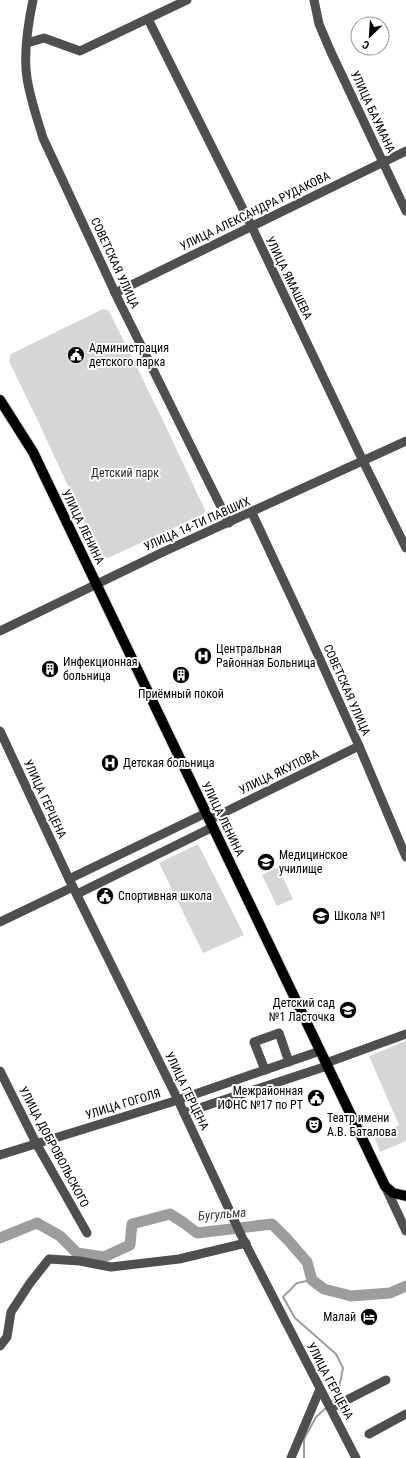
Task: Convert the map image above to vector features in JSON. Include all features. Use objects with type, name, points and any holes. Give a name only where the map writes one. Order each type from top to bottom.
[{"type":"main road","name":"УЛИЦА ЛЕНИНА","points":[[0,400],[33,452],[385,1186]]},
{"type":"main road","points":[[385,1186],[393,1193],[406,1196]]},
{"type":"street","name":"СОВЕТСКАЯ УЛИЦА","points":[[33,0],[27,43],[27,76],[34,111],[43,138],[115,293],[230,523]]},
{"type":"street","points":[[27,43],[44,38],[80,51],[187,0]]},
{"type":"street","name":"УЛИЦА БАУМАНА","points":[[314,0],[319,24],[330,50],[406,211]]},
{"type":"street","name":"УЛИЦА ЯМАШЕВА","points":[[148,19],[252,225],[363,461],[406,548]]},
{"type":"street","name":"УЛИЦА АЛЕКСАНДРА РУДАКОВА","points":[[115,293],[406,151]]},
{"type":"street","name":"УЛИЦА 14-ТИ ПАВШИХ","points":[[0,631],[163,552],[230,523],[406,442]]},
{"type":"street","name":"СОВЕТСКАЯ УЛИЦА","points":[[252,513],[360,746],[406,857]]},
{"type":"street","name":"УЛИЦА ГЕРЦЕНА","points":[[0,732],[73,887],[178,1100],[243,1239],[356,1458]]},
{"type":"street","name":"УЛИЦА ЯКУПОВА","points":[[210,820],[360,746]]},
{"type":"street","points":[[73,887],[210,820]]},
{"type":"street","points":[[0,922],[210,820]]},
{"type":"street","points":[[265,1070],[254,1042],[279,1033],[289,1062]]},
{"type":"street","points":[[184,1113],[326,1065],[406,1034]]},
{"type":"street","name":"УЛИЦА ГОГОЛЯ","points":[[0,1155],[178,1100],[320,1051]]},
{"type":"street","name":"УЛИЦА ДОБРОВОЛЬСКОГО","points":[[0,1071],[36,1143],[87,1233]]},
{"type":"street","name":"УЛИЦА ЛЕНИНА","points":[[385,1186],[406,1231]]},
{"type":"street","points":[[0,1346],[7,1338],[12,1312],[30,1283],[49,1260],[80,1261],[111,1267],[179,1259],[243,1239]]},
{"type":"street","points":[[331,1408],[386,1380]]},
{"type":"street","points":[[291,1458],[320,1390]]},
{"type":"street","points":[[369,1434],[406,1414]]},
{"type":"green space","name":"Детский парк","points":[[103,309],[109,311],[205,510],[204,514],[104,559],[101,557],[9,361],[11,354]]},
{"type":"green space","points":[[198,844],[244,935],[203,953],[159,863]]},
{"type":"green space","points":[[278,867],[293,899],[277,906],[262,875]]},
{"type":"green space","points":[[406,1041],[406,1141],[380,1152],[374,1136],[399,1125],[369,1056]]},
{"type":"waterway","name":"Бугульма","points":[[0,1238],[37,1223],[60,1236],[77,1253],[104,1257],[130,1245],[132,1224],[170,1214],[197,1233],[272,1224],[307,1262],[312,1280],[324,1289],[351,1296],[390,1293],[406,1286]]},
{"type":"waterway","points":[[312,1280],[297,1283],[283,1297],[295,1318],[336,1354],[343,1368],[339,1388],[332,1403]]},
{"type":"waterway","points":[[304,1458],[304,1439],[316,1417],[327,1407]]},
{"type":"place","name":"Администрация детского парка","points":[[76,355]]},
{"type":"place","name":"Центральная Районная Больница","points":[[203,656]]},
{"type":"place","name":"Инфекционная больница","points":[[50,669]]},
{"type":"place","name":"Приёмный покой","points":[[181,675]]},
{"type":"place","name":"Детская больница","points":[[110,763]]},
{"type":"place","name":"Медицинское училище","points":[[266,862]]},
{"type":"place","name":"Спортивная школа","points":[[105,896]]},
{"type":"place","name":"Школа №1","points":[[321,916]]},
{"type":"place","name":"Детский сад №1 Ласточка","points":[[348,1010]]},
{"type":"place","name":"Межрайонная ИФНС №17 по РТ","points":[[316,1098]]},
{"type":"place","name":"Театр имени А.В. Баталова","points":[[314,1125]]},
{"type":"place","name":"Малай","points":[[369,1317]]}]
